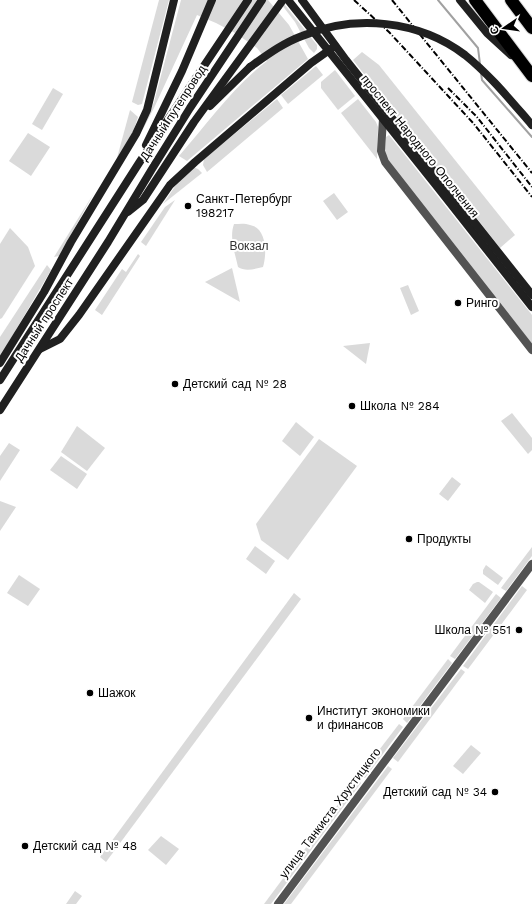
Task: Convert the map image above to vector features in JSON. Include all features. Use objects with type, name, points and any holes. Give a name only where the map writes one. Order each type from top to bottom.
[{"type":"highway","points":[[475,0],[528,71]]},
{"type":"highway","points":[[511,0],[532,28]]},
{"type":"main road","points":[[0,363],[44,292],[78,229],[136,134],[147,110],[174,0]]},
{"type":"main road","points":[[139,163],[187,60],[212,0]]},
{"type":"main road","name":"Дачный путепровод","points":[[96,231],[139,163],[248,0]]},
{"type":"main road","name":"Дачный путепровод","points":[[108,242],[190,108],[262,0]]},
{"type":"main road","points":[[123,217],[143,200],[194,122],[283,0]]},
{"type":"main road","name":"проспект Народного Ополчения","points":[[288,0],[332,48],[532,295]]},
{"type":"main road","name":"проспект Народного Ополчения","points":[[302,0],[332,48],[383,119],[532,307]]},
{"type":"main road","points":[[460,0],[487,33],[528,71]]},
{"type":"main road","points":[[194,122],[250,67],[285,44],[302,35],[322,29],[364,22],[391,24],[416,30],[428,34],[452,46],[464,54],[484,72],[532,125]]},
{"type":"main road","points":[[39,349],[60,339],[79,315],[170,185],[311,63],[332,48]]},
{"type":"main road","name":"Дачный проспект","points":[[0,380],[96,231]]},
{"type":"main road","name":"Дачный проспект","points":[[0,410],[108,242]]},
{"type":"street","points":[[383,119],[381,151],[385,162],[532,350]]},
{"type":"street","name":"улица Танкиста Хрустицкого","points":[[278,904],[532,564]]},
{"type":"green space","points":[[159,0],[169,0],[142,104],[138,105],[132,102]]},
{"type":"green space","points":[[181,0],[268,0],[289,25],[308,59],[187,161],[179,156],[231,94],[254,71],[267,61],[257,48],[235,33],[197,15],[142,131],[154,102]]},
{"type":"green space","points":[[278,0],[281,0],[317,45],[317,49],[314,53],[309,48],[295,22]]},
{"type":"green space","points":[[362,52],[379,65],[515,235],[500,248],[353,60]]},
{"type":"green space","points":[[316,66],[323,75],[288,104],[281,95]]},
{"type":"green space","points":[[335,70],[355,96],[338,110],[321,88],[321,82]]},
{"type":"green space","points":[[53,88],[63,94],[42,130],[32,124]]},
{"type":"green space","points":[[277,99],[283,108],[207,172],[203,165],[204,159]]},
{"type":"green space","points":[[358,99],[376,122],[378,127],[377,159],[341,113]]},
{"type":"green space","points":[[130,110],[138,117],[133,132],[117,158]]},
{"type":"green space","points":[[28,133],[50,147],[31,176],[9,161]]},
{"type":"green space","points":[[389,135],[532,315],[532,344],[387,161],[385,149],[386,137]]},
{"type":"green space","points":[[193,167],[202,173],[163,204],[178,182]]},
{"type":"green space","points":[[94,193],[59,256],[54,257]]},
{"type":"green space","points":[[334,193],[348,212],[337,220],[323,201]]},
{"type":"green space","points":[[175,200],[146,246],[141,242],[165,207]]},
{"type":"green space","name":"Вокзал","points":[[234,224],[248,224],[256,227],[260,231],[263,236],[265,249],[263,267],[247,270],[238,267],[232,240]]},
{"type":"green space","points":[[10,228],[28,247],[35,266],[0,319],[0,244]]},
{"type":"green space","points":[[138,254],[140,256],[102,315],[95,310],[122,269],[126,272]]},
{"type":"green space","points":[[47,265],[51,270],[0,357],[0,337]]},
{"type":"green space","points":[[232,268],[240,302],[205,282]]},
{"type":"green space","points":[[408,285],[419,311],[411,315],[400,288]]},
{"type":"green space","points":[[370,343],[366,364],[343,346]]},
{"type":"green space","points":[[512,413],[532,438],[532,450],[528,454],[501,421]]},
{"type":"green space","points":[[296,422],[314,437],[300,456],[282,441]]},
{"type":"green space","points":[[77,426],[105,448],[87,471],[61,452]]},
{"type":"green space","points":[[319,439],[357,466],[288,560],[261,540],[256,524]]},
{"type":"green space","points":[[9,443],[20,450],[0,481],[0,456]]},
{"type":"green space","points":[[61,456],[87,474],[77,489],[50,470]]},
{"type":"green space","points":[[452,477],[461,484],[448,501],[439,494]]},
{"type":"green space","points":[[0,501],[16,507],[0,531]]},
{"type":"green space","points":[[255,546],[275,561],[266,574],[246,559]]},
{"type":"green space","points":[[532,547],[532,556],[506,591],[501,588]]},
{"type":"green space","points":[[486,565],[503,578],[498,585],[483,574],[483,570]]},
{"type":"green space","points":[[19,575],[40,589],[28,606],[7,593]]},
{"type":"green space","points":[[477,582],[493,592],[485,603],[469,590],[473,584]]},
{"type":"green space","points":[[522,586],[527,590],[468,669],[463,666]]},
{"type":"green space","points":[[294,593],[301,599],[106,862],[100,857]]},
{"type":"green space","points":[[496,594],[501,598],[455,659],[450,656]]},
{"type":"green space","points":[[448,659],[452,663],[407,723],[403,719]]},
{"type":"green space","points":[[461,669],[465,672],[398,762],[393,758]]},
{"type":"green space","points":[[399,724],[403,727],[365,778],[360,775]]},
{"type":"green space","points":[[471,745],[481,753],[463,774],[453,766]]},
{"type":"green space","points":[[388,766],[392,769],[291,904],[284,904]]},
{"type":"green space","points":[[357,779],[361,783],[271,904],[264,904]]},
{"type":"green space","points":[[161,836],[179,849],[166,865],[148,850]]},
{"type":"green space","points":[[75,891],[82,896],[76,904],[66,904]]},
{"type":"waterway","points":[[438,0],[478,48],[480,64]]},
{"type":"waterway","points":[[481,73],[482,80],[532,137]]},
{"type":"railway","points":[[354,0],[389,32],[474,124],[532,197]]},
{"type":"railway","points":[[392,0],[532,173]]},
{"type":"railway","points":[[448,88],[477,117],[532,187]]},
{"type":"place","name":"Санкт-Петербург 198217","points":[[188,206]]},
{"type":"place","name":"Ринго","points":[[458,303]]},
{"type":"place","name":"Детский сад № 28","points":[[175,384]]},
{"type":"place","name":"Школа № 284","points":[[352,406]]},
{"type":"place","name":"Продукты","points":[[409,539]]},
{"type":"place","name":"Школа № 551","points":[[519,630]]},
{"type":"place","name":"Шажок","points":[[90,693]]},
{"type":"place","name":"Институт экономики и финансов","points":[[309,718]]},
{"type":"place","name":"Детский сад № 34","points":[[495,792]]},
{"type":"place","name":"Детский сад № 48","points":[[25,846]]}]
